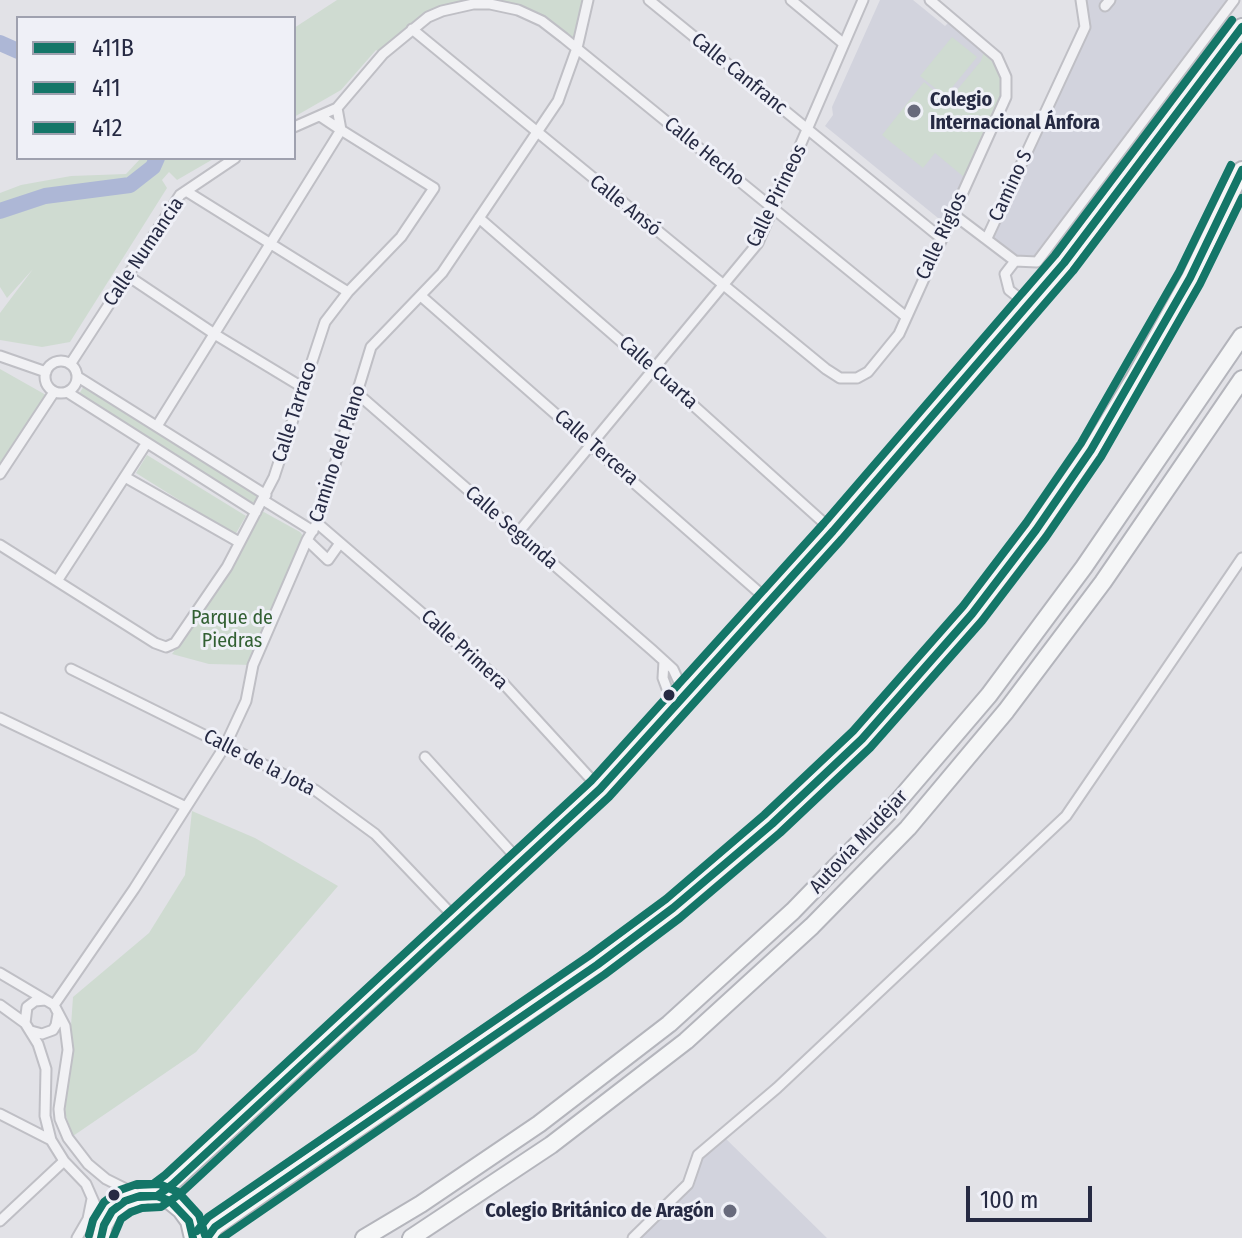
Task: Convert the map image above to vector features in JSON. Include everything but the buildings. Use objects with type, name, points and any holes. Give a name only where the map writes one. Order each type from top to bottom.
[{"type":"highway","points":[[148,1196],[458,921],[600,789],[833,531],[1064,263],[1242,27]]},
{"type":"highway","points":[[207,1238],[215,1227],[597,965],[673,908],[772,824],[862,739],[972,614],[1036,530],[1091,450],[1190,278],[1242,170]]},
{"type":"highway","name":"Autovía Mudéjar","points":[[364,1238],[421,1204],[549,1117],[669,1024],[793,911],[889,812],[989,695],[1084,567],[1242,336]]},
{"type":"highway","name":"Autovía Mudéjar","points":[[411,1238],[551,1145],[686,1041],[812,926],[908,828],[1024,688],[1103,582],[1242,379]]},
{"type":"highway","points":[[104,1225],[125,1201],[148,1196],[170,1201],[181,1210],[189,1221],[193,1238]]},
{"type":"street","name":"Camino del Plano","points":[[52,1006],[134,889],[225,746],[246,701],[253,665],[315,527],[359,395],[371,347],[442,273],[558,101],[577,48],[588,0]]},
{"type":"street","name":"Calle Canfranc","points":[[649,0],[941,238]]},
{"type":"street","points":[[791,0],[844,44]]},
{"type":"street","name":"Calle Pirineos","points":[[517,534],[758,243],[863,0]]},
{"type":"street","name":"Calle Riglos","points":[[840,378],[857,378],[868,372],[894,341],[1006,97],[1002,66],[991,51],[930,0]]},
{"type":"street","name":"Camino S","points":[[987,238],[1085,27],[1081,0]]},
{"type":"street","points":[[953,214],[1015,261],[1037,262],[1234,0]]},
{"type":"street","points":[[296,126],[337,108],[383,54],[428,17],[461,5],[490,4],[518,10],[535,17],[577,48]]},
{"type":"street","name":"Calle Ansó","points":[[412,29],[536,134],[840,378]]},
{"type":"street","name":"Calle Hecho","points":[[577,48],[905,316]]},
{"type":"street","points":[[157,426],[273,244],[341,130],[337,108]]},
{"type":"street","points":[[320,116],[341,130]]},
{"type":"street","name":"Calle Tarraco","points":[[57,581],[155,643],[171,646],[227,567],[274,477],[325,322],[348,292],[401,237],[434,188],[341,130]]},
{"type":"street","name":"Calle Numancia","points":[[71,363],[180,195],[232,160]]},
{"type":"street","points":[[186,191],[348,292]]},
{"type":"street","name":"Calle Cuarta","points":[[479,218],[833,531]]},
{"type":"street","points":[[1015,261],[1005,274],[1009,290],[1028,305]]},
{"type":"street","points":[[128,276],[216,335],[302,387]]},
{"type":"street","name":"Calle Tercera","points":[[421,296],[770,602]]},
{"type":"street","points":[[0,356],[46,372]]},
{"type":"street","points":[[56,361],[71,363],[78,377],[75,387],[67,392],[54,392],[47,385],[46,372],[56,361]]},
{"type":"street","name":"Calle Primera","points":[[78,377],[340,543],[503,683],[600,789]]},
{"type":"street","points":[[0,474],[54,392]]},
{"type":"street","points":[[67,392],[256,512]]},
{"type":"street","name":"Calle Segunda","points":[[359,395],[673,669],[678,680],[692,688]]},
{"type":"street","points":[[0,545],[57,581],[146,444]]},
{"type":"street","points":[[125,477],[239,542]]},
{"type":"street","points":[[307,540],[328,560],[340,543]]},
{"type":"street","points":[[633,1238],[688,1184],[698,1155],[777,1088],[1066,816],[1242,558]]},
{"type":"street","points":[[664,661],[663,678],[677,705]]},
{"type":"street","name":"Calle de la Jota","points":[[71,669],[315,790],[363,825],[458,921]]},
{"type":"street","points":[[0,718],[184,806]]},
{"type":"street","points":[[425,757],[521,863]]},
{"type":"street","points":[[0,973],[52,1006],[68,1038],[59,1109],[63,1129],[88,1164],[106,1179],[148,1196]]},
{"type":"street","points":[[52,1006],[35,1001],[27,1007],[28,1026],[46,1069],[45,1116],[51,1140],[64,1161],[86,1184],[104,1225],[77,1238]]},
{"type":"street","points":[[0,1005],[42,1034],[48,1033],[56,1025],[52,1006]]},
{"type":"street","points":[[0,1114],[51,1140]]},
{"type":"street","points":[[0,1221],[64,1161]]},
{"type":"street","points":[[77,1238],[88,1219],[92,1196]]},
{"type":"shaded area","name":"Colegio Internacional Ánfora","points":[[880,0],[913,0],[945,26],[948,23],[984,51],[999,71],[1001,102],[947,215],[942,218],[938,218],[825,126],[833,115],[832,107]]},
{"type":"shaded area","points":[[1081,0],[1239,0],[1039,265],[1027,265],[985,232],[1084,25]]},
{"type":"shaded area","name":"Colegio Británico de Aragón","points":[[722,1135],[827,1238],[633,1238],[688,1184],[698,1155]]},
{"type":"green space","points":[[337,0],[588,0],[577,48],[504,6],[442,11],[383,54],[376,50],[341,90],[296,116],[296,27]]},
{"type":"green space","points":[[952,37],[977,57],[945,96],[920,76]]},
{"type":"green space","points":[[984,51],[999,71],[1003,92],[964,177],[935,153],[923,168],[882,135],[924,82],[947,102],[981,61]]},
{"type":"green space","points":[[139,160],[212,160],[177,180],[169,172],[162,180],[167,188],[70,342],[42,347],[0,340],[0,313],[33,269],[7,298],[0,287],[0,193],[21,185],[71,176],[126,174]]},
{"type":"green space","points":[[0,369],[46,395],[0,464]]},
{"type":"green space","points":[[84,386],[256,492],[257,501],[248,504],[81,398],[79,394]]},
{"type":"green space","points":[[147,455],[246,516],[235,535],[136,473]]},
{"type":"green space","name":"Parque de Piedras","points":[[262,511],[300,532],[306,540],[253,665],[209,664],[172,654],[214,595]]},
{"type":"green space","points":[[192,811],[255,838],[338,886],[196,1052],[73,1136],[65,1113],[73,997],[149,933],[185,875]]},
{"type":"waterway","points":[[0,43],[16,50]]},
{"type":"waterway","points":[[0,211],[45,196],[130,185],[153,167],[156,160]]},
{"type":"transit line","name":"412","points":[[89,1235],[93,1220],[104,1202],[120,1190],[137,1184],[153,1184],[165,1175],[591,781],[824,523],[1055,255],[1232,20]]},
{"type":"transit line","name":"411B","points":[[101,1238],[112,1211],[125,1201],[140,1196],[157,1196],[173,1184],[600,789],[833,531],[1064,263],[1242,27]]},
{"type":"transit line","name":"411","points":[[113,1238],[121,1219],[131,1212],[161,1207],[181,1193],[609,797],[842,539],[1073,271],[1242,47]]},
{"type":"transit line","name":"412","points":[[197,1231],[208,1217],[590,955],[666,899],[764,815],[853,731],[963,606],[1081,443],[1179,272],[1231,165]]},
{"type":"transit line","name":"411B","points":[[207,1238],[215,1227],[597,965],[673,908],[772,824],[862,739],[972,614],[1036,530],[1091,450],[1190,278],[1242,170]]},
{"type":"transit line","name":"411","points":[[222,1238],[604,975],[680,918],[780,833],[870,748],[982,621],[1046,537],[1101,457],[1200,284],[1242,198]]},
{"type":"transit line","name":"412","points":[[136,1185],[159,1184],[178,1192],[199,1215],[205,1235]]},
{"type":"transit line","name":"411B","points":[[137,1197],[157,1196],[170,1201],[189,1221],[193,1238]]},
{"type":"place","name":"Colegio Internacional Ánfora","points":[[914,111]]},
{"type":"place","name":"Colegio Británico de Aragón","points":[[730,1211]]}]
